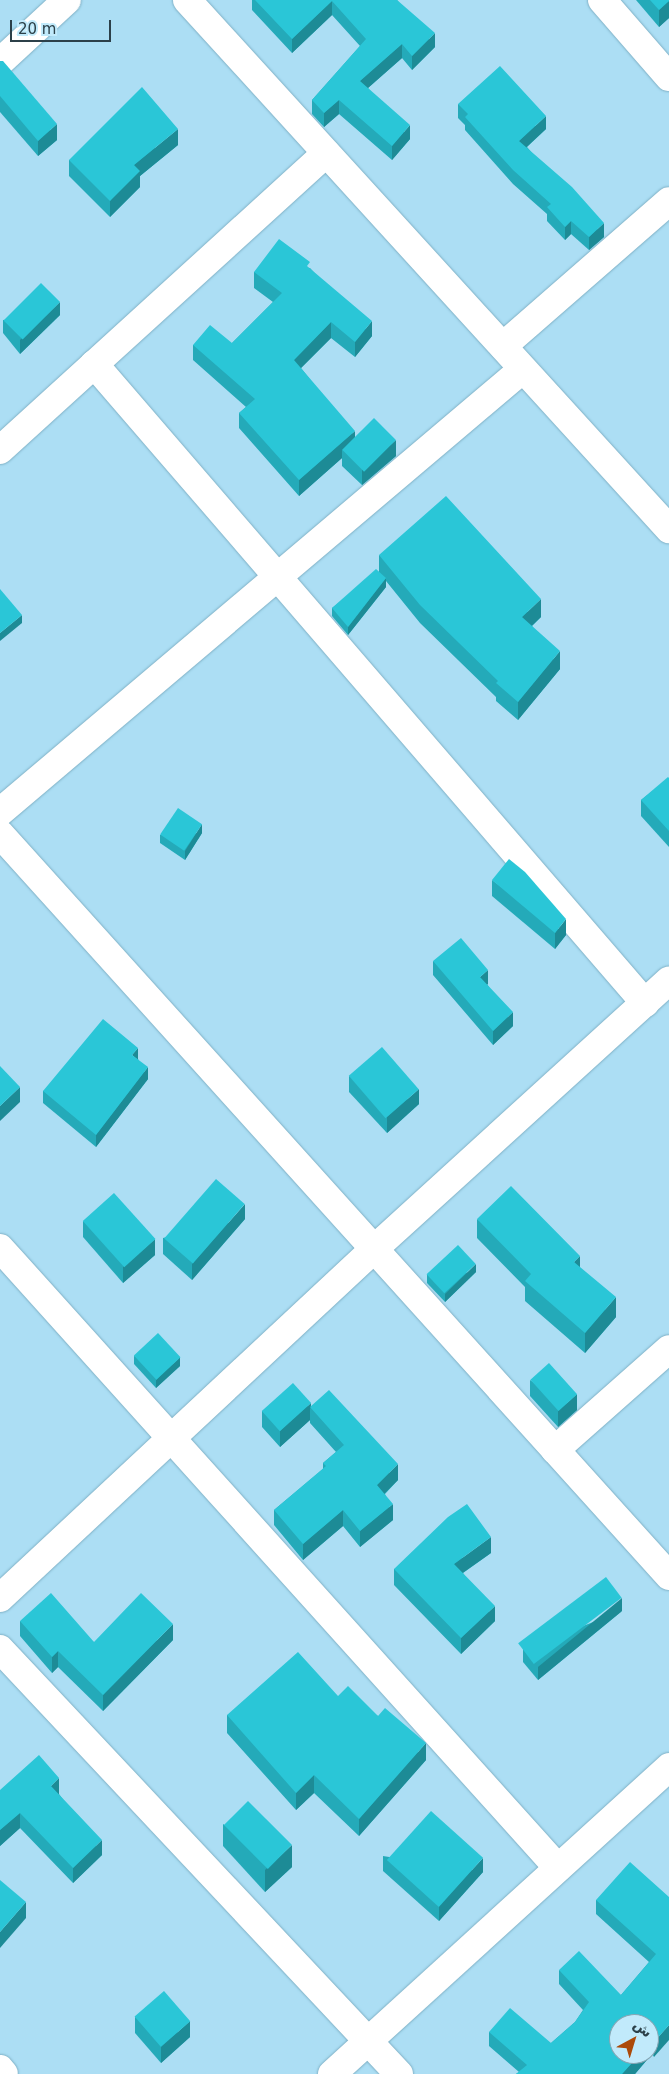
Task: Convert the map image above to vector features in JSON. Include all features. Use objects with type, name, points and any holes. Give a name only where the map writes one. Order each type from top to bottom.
[{"type":"street","points":[[0,62],[67,0]]},
{"type":"street","points":[[187,0],[669,529]]},
{"type":"street","points":[[602,0],[669,77]]},
{"type":"street","points":[[0,450],[326,152]]},
{"type":"street","points":[[503,346],[669,202]]},
{"type":"street","points":[[94,364],[645,1003]]},
{"type":"street","points":[[0,812],[523,369]]},
{"type":"street","points":[[0,834],[669,1576]]},
{"type":"street","points":[[0,1598],[374,1249],[669,981]]},
{"type":"street","points":[[0,1248],[558,1868]]},
{"type":"street","points":[[556,1450],[669,1349]]},
{"type":"street","points":[[0,1649],[399,2074]]},
{"type":"street","points":[[332,2074],[669,1767]]},
{"type":"street","points":[[0,2069],[4,2074]]},
{"type":"building","points":[[255,0],[397,0],[435,33],[412,56],[402,44],[360,81],[410,125],[392,146],[339,100],[324,113],[312,100],[366,39],[332,1],[292,39]]},
{"type":"building","points":[[650,0],[669,0],[669,1],[659,10]]},
{"type":"building","points":[[0,61],[3,61],[57,124],[38,141],[0,96]]},
{"type":"building","points":[[500,66],[546,116],[519,141],[572,187],[604,223],[589,237],[571,221],[565,227],[547,207],[551,204],[513,170],[465,117],[468,114],[458,104]]},
{"type":"building","points":[[142,87],[178,129],[134,165],[140,171],[110,201],[69,160]]},
{"type":"building","points":[[279,239],[310,262],[307,266],[372,321],[355,342],[331,322],[294,360],[355,431],[299,480],[239,413],[255,399],[193,345],[210,325],[232,343],[282,293],[254,272]]},
{"type":"building","points":[[41,283],[60,302],[23,340],[4,320]]},
{"type":"building","points":[[374,418],[396,440],[364,472],[342,450]]},
{"type":"building","points":[[446,496],[541,599],[522,617],[560,651],[518,702],[496,683],[498,681],[420,605],[379,555]]},
{"type":"building","points":[[376,569],[386,578],[348,627],[332,608]]},
{"type":"building","points":[[0,589],[22,615],[0,633]]},
{"type":"building","points":[[669,778],[669,831],[641,800]]},
{"type":"building","points":[[178,808],[202,824],[184,851],[160,835]]},
{"type":"building","points":[[509,859],[525,872],[566,919],[555,933],[492,880]]},
{"type":"building","points":[[461,938],[488,970],[480,977],[513,1012],[493,1031],[433,961]]},
{"type":"building","points":[[103,1019],[138,1048],[132,1055],[148,1067],[96,1135],[43,1091]]},
{"type":"building","points":[[382,1047],[419,1089],[386,1118],[349,1076]]},
{"type":"building","points":[[0,1066],[20,1087],[0,1106]]},
{"type":"building","points":[[216,1179],[245,1204],[193,1264],[164,1239]]},
{"type":"building","points":[[511,1186],[580,1256],[574,1262],[616,1297],[585,1333],[525,1281],[531,1274],[477,1219]]},
{"type":"building","points":[[114,1193],[155,1239],[124,1267],[83,1221]]},
{"type":"building","points":[[458,1245],[476,1264],[444,1293],[427,1274]]},
{"type":"building","points":[[158,1333],[181,1357],[156,1380],[134,1356]]},
{"type":"building","points":[[549,1363],[577,1394],[559,1411],[530,1380]]},
{"type":"building","points":[[293,1383],[311,1403],[280,1431],[262,1411]]},
{"type":"building","points":[[329,1390],[398,1464],[377,1485],[393,1504],[360,1531],[343,1510],[303,1544],[274,1510],[326,1466],[323,1463],[344,1445],[310,1407]]},
{"type":"building","points":[[467,1504],[491,1537],[454,1564],[495,1606],[461,1638],[394,1569],[448,1517]]},
{"type":"building","points":[[606,1577],[622,1598],[534,1664],[518,1643]]},
{"type":"building","points":[[51,1593],[94,1642],[141,1593],[173,1624],[103,1695],[58,1651],[52,1657],[20,1621]]},
{"type":"building","points":[[298,1652],[338,1696],[348,1686],[378,1716],[385,1708],[426,1743],[359,1819],[314,1775],[296,1793],[227,1715]]},
{"type":"building","points":[[39,1755],[59,1778],[51,1786],[102,1840],[73,1868],[20,1813],[0,1830],[0,1790]]},
{"type":"building","points":[[248,1801],[292,1845],[268,1869],[224,1825]]},
{"type":"building","points":[[431,1811],[483,1858],[439,1907],[387,1860]]},
{"type":"building","points":[[630,1862],[669,1897],[669,2025],[659,2036],[659,2014],[609,2014],[609,2064],[631,2064],[622,2074],[516,2074],[527,2065],[489,2032],[510,2008],[551,2043],[575,2022],[589,2002],[559,1970],[579,1951],[621,1995],[656,1954],[596,1900]]},
{"type":"building","points":[[0,1880],[26,1902],[0,1932]]},
{"type":"building","points":[[164,1991],[190,2021],[161,2047],[135,2017]]}]
